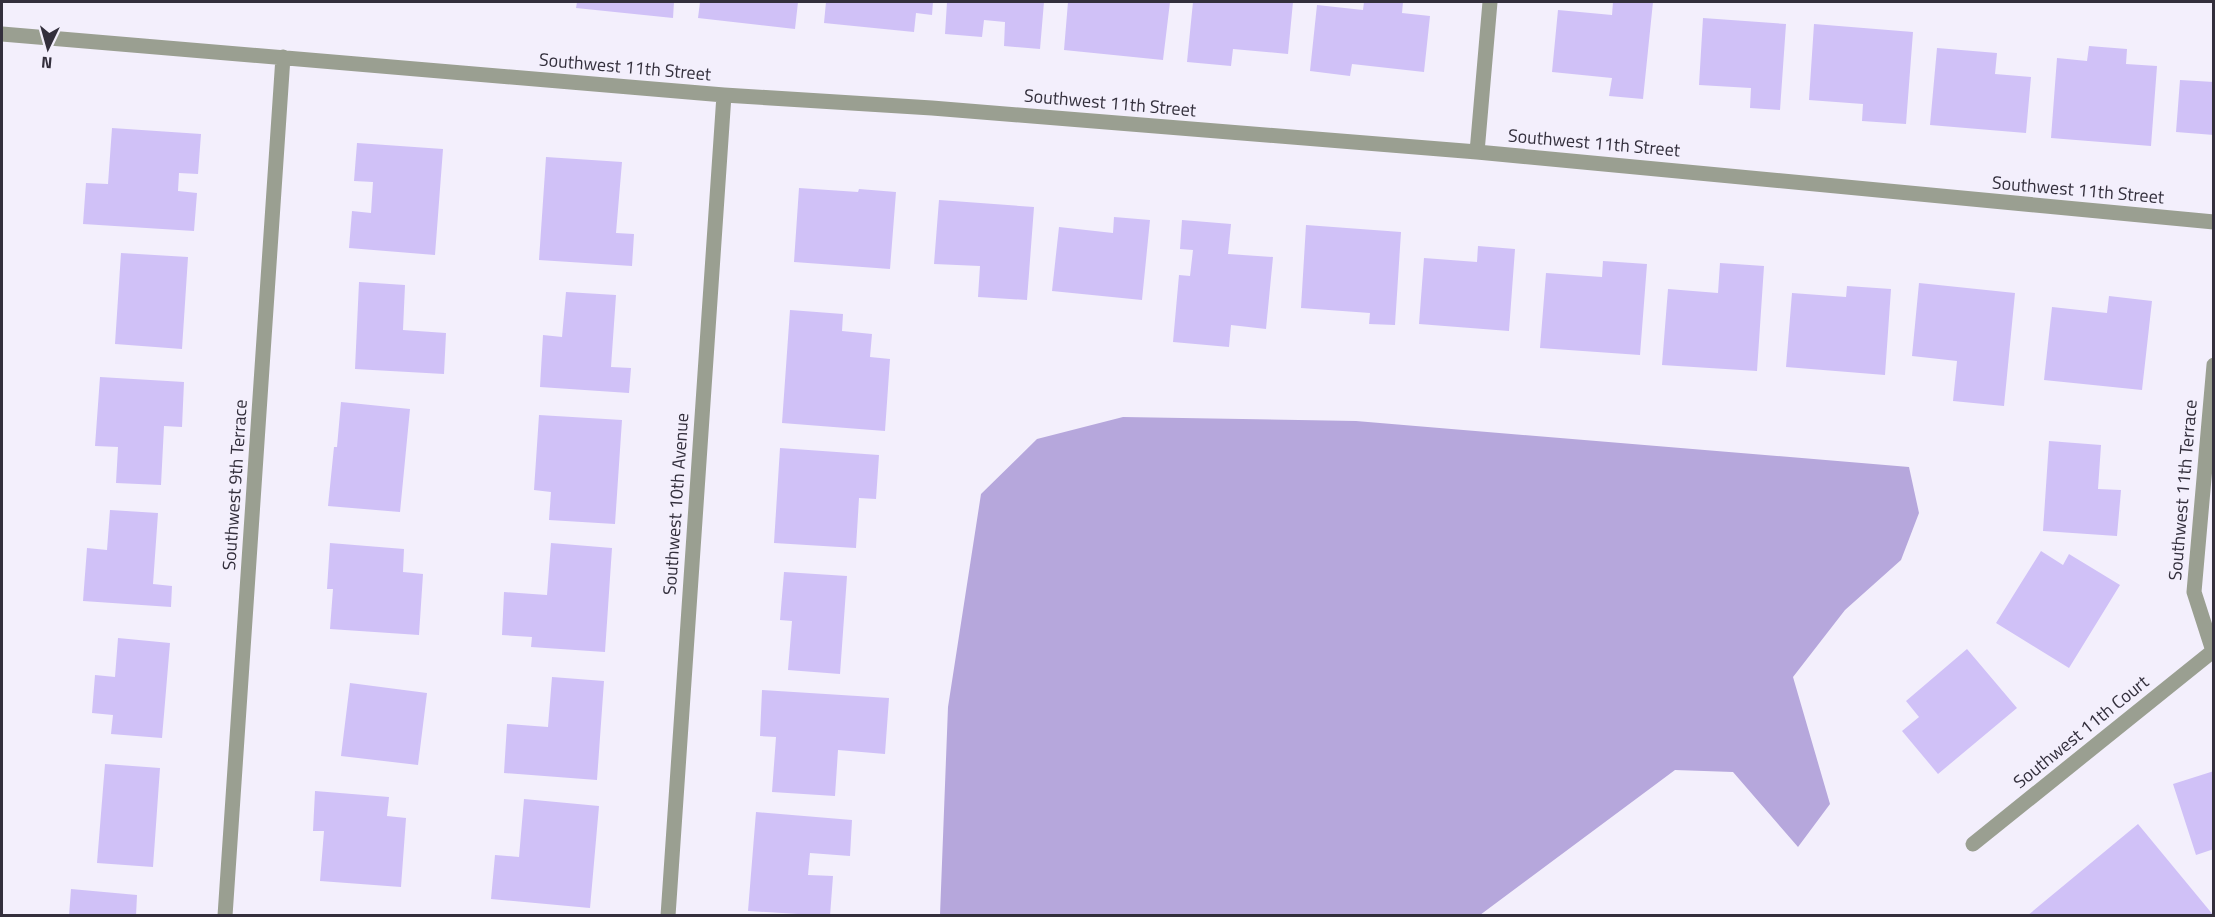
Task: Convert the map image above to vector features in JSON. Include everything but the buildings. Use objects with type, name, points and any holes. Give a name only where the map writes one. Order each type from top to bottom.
[{"type":"street","points":[[1477,152],[1490,2]]},
{"type":"street","name":"Southwest 11th Street","points":[[2,34],[724,95],[932,108],[1477,152],[2214,222]]},
{"type":"street","name":"Southwest 9th Terrace","points":[[225,915],[283,57]]},
{"type":"street","name":"Southwest 10th Avenue","points":[[668,915],[724,95]]},
{"type":"street","name":"Southwest 11th Terrace","points":[[2213,652],[2194,592],[2214,365]]},
{"type":"street","name":"Southwest 11th Court","points":[[1973,844],[2213,652]]},
{"type":"shaded area","points":[[1123,417],[1356,421],[1909,467],[1919,513],[1901,560],[1845,610],[1793,677],[1830,804],[1798,847],[1733,772],[1675,770],[1480,915],[940,915],[948,707],[981,494],[1037,439]]}]
